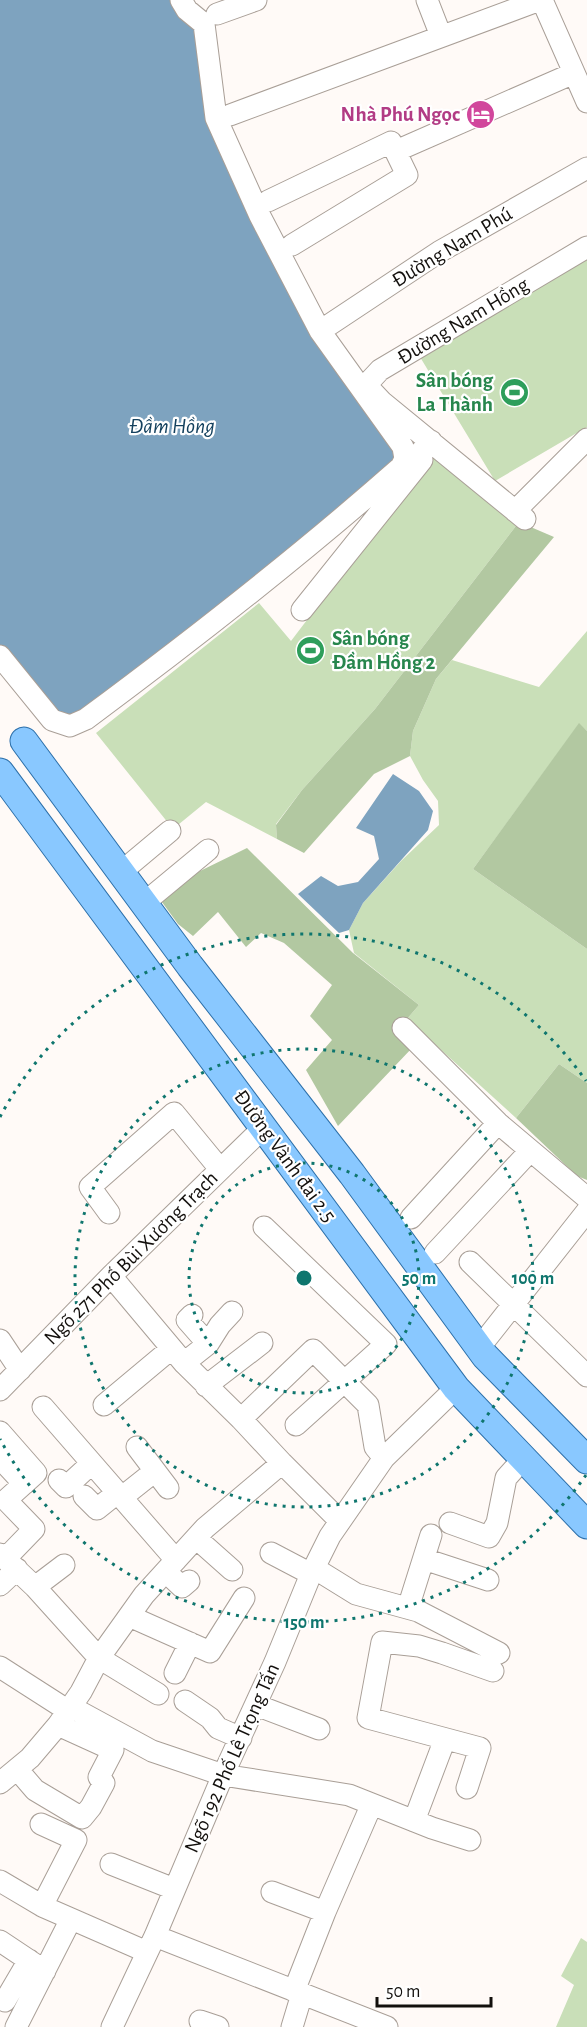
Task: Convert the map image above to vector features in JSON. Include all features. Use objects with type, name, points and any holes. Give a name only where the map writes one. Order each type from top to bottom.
[{"type":"main road","name":"Đường Vành đai 2.5","points":[[24,741],[121,873],[352,1174],[485,1356],[587,1460]]},
{"type":"main road","name":"Đường Vành đai 2.5","points":[[0,771],[456,1388],[524,1459],[584,1516]]},
{"type":"main road","points":[[54,844],[81,820]]},
{"type":"main road","points":[[318,1200],[352,1174]]},
{"type":"street","points":[[0,656],[52,720],[70,726],[86,719],[180,648],[363,501],[401,467],[405,459],[403,447],[377,404],[320,331],[260,216],[216,118],[204,24],[187,10],[181,0]]},
{"type":"street","points":[[217,14],[256,0]]},
{"type":"street","points":[[427,0],[441,36]]},
{"type":"street","points":[[230,115],[541,0],[587,102]]},
{"type":"street","points":[[396,151],[574,73]]},
{"type":"street","points":[[268,201],[391,142],[396,151],[407,175],[292,245]]},
{"type":"street","name":"Đường Nam Phú","points":[[320,331],[439,252],[587,168]]},
{"type":"street","name":"Đường Nam Hồng","points":[[377,404],[366,385],[380,370],[587,247]]},
{"type":"street","points":[[377,404],[430,441],[520,515],[587,439]]},
{"type":"street","points":[[303,610],[422,460],[418,455],[430,441]]},
{"type":"street","points":[[121,873],[170,831]]},
{"type":"street","points":[[144,903],[208,850]]},
{"type":"street","points":[[403,1028],[498,1123],[587,1198]]},
{"type":"street","points":[[109,1213],[90,1187],[174,1113],[220,1169]]},
{"type":"street","points":[[411,1218],[498,1123]]},
{"type":"street","name":"Ngõ 271 Phố Bùi Xương Trạch","points":[[0,1390],[111,1276],[264,1127]]},
{"type":"street","points":[[435,1253],[530,1151]]},
{"type":"street","points":[[479,1348],[587,1211]]},
{"type":"street","points":[[264,1227],[386,1344],[296,1425]]},
{"type":"street","points":[[470,1262],[587,1376]]},
{"type":"street","points":[[111,1276],[177,1356],[340,1521]]},
{"type":"street","points":[[104,1405],[177,1356],[208,1344],[231,1310]]},
{"type":"street","points":[[192,1315],[187,1320],[208,1344]]},
{"type":"street","points":[[0,1340],[20,1370]]},
{"type":"street","points":[[206,1386],[262,1343]]},
{"type":"street","points":[[241,1419],[313,1350],[368,1405],[375,1447],[384,1458]]},
{"type":"street","name":"Ngõ 192 Phố Lê Trọng Tấn","points":[[112,2027],[151,1944],[223,1775],[330,1536],[384,1458],[456,1388]]},
{"type":"street","points":[[43,1407],[79,1481],[97,1509],[119,1496],[161,1480],[137,1447]]},
{"type":"street","points":[[0,1432],[36,1473],[6,1500],[34,1529],[7,1561],[0,1585]]},
{"type":"street","points":[[0,1458],[24,1484]]},
{"type":"street","points":[[450,1522],[489,1536],[498,1523],[506,1478],[524,1459]]},
{"type":"street","points":[[0,1667],[65,1714],[112,1750],[91,1807],[82,1818],[6,1775],[30,1758],[65,1714],[99,1658],[144,1595],[205,1528],[282,1463]]},
{"type":"street","points":[[79,1481],[119,1496],[171,1566],[182,1587],[189,1581]]},
{"type":"street","points":[[408,1608],[431,1535]]},
{"type":"street","points":[[196,1538],[232,1569]]},
{"type":"street","points":[[271,1553],[313,1571],[356,1594],[418,1611],[496,1662],[419,1646],[384,1634],[368,1718],[480,1748],[467,1788]]},
{"type":"street","points":[[424,1559],[488,1580]]},
{"type":"street","points":[[7,1561],[35,1587],[99,1658],[158,1694]]},
{"type":"street","points":[[35,1587],[64,1565]]},
{"type":"street","points":[[129,1616],[210,1652],[244,1598]]},
{"type":"street","points":[[175,1673],[190,1643]]},
{"type":"street","points":[[185,1701],[210,1718],[218,1728],[240,1738]]},
{"type":"street","points":[[256,1705],[319,1729]]},
{"type":"street","points":[[65,1714],[152,1751],[223,1775],[349,1796],[371,1806],[387,1809],[432,1828],[470,1840]]},
{"type":"street","points":[[414,1821],[445,1738]]},
{"type":"street","points":[[292,2027],[298,1993],[325,1912],[371,1806]]},
{"type":"street","points":[[40,1824],[76,1840],[42,1906]]},
{"type":"street","points":[[111,1864],[174,1889]]},
{"type":"street","points":[[0,1881],[42,1906],[72,1919],[298,1993],[387,2027]]},
{"type":"street","points":[[272,1892],[325,1912]]},
{"type":"street","points":[[4,2001],[37,1965],[72,1919]]},
{"type":"street","points":[[0,1941],[37,1965]]},
{"type":"street","points":[[16,2027],[37,1965]]},
{"type":"green space","name":"Sân bóng La Thành","points":[[587,258],[587,427],[495,481],[420,357]]},
{"type":"green space","name":"Sân bóng Đầm Hồng 2","points":[[433,454],[519,522],[375,709],[302,790],[276,824],[277,839],[206,802],[173,829],[96,733],[259,603],[291,641]]},
{"type":"green space","points":[[519,522],[554,537],[436,679],[413,731],[410,756],[374,774],[304,853],[277,839],[276,825],[302,790],[375,709]]},
{"type":"green space","points":[[587,631],[587,731],[579,724],[473,869],[587,949],[587,1083],[559,1064],[516,1118],[407,1019],[419,1005],[354,953],[349,930],[363,903],[401,861],[439,825],[438,801],[410,756],[413,731],[436,679],[452,660],[539,687]]},
{"type":"green space","points":[[579,723],[587,731],[587,949],[473,869]]},
{"type":"green space","points":[[247,848],[353,953],[419,1005],[393,1032],[412,1048],[338,1126],[306,1070],[332,1040],[310,1016],[332,985],[284,943],[261,933],[246,947],[218,912],[193,936],[178,924],[159,898],[198,872]]},
{"type":"green space","points":[[559,1064],[587,1083],[587,1180],[577,1176],[516,1118]]},
{"type":"green space","points":[[581,1938],[587,1942],[587,2027],[556,2027],[574,1985],[561,1976]]},
{"type":"water","name":"Đầm Hồng","points":[[0,0],[175,0],[199,26],[211,121],[391,435],[397,465],[83,716],[57,714],[0,650]]},
{"type":"water","points":[[393,774],[419,791],[433,811],[428,830],[363,903],[349,930],[339,933],[298,894],[321,876],[338,886],[358,882],[379,859],[374,836],[356,828]]},
{"type":"place","name":"Nhà Phú Ngọc","points":[[481,114]]},
{"type":"place","name":"Sân bóng La Thành","points":[[514,392]]},
{"type":"place","name":"Sân bóng Đầm Hồng 2","points":[[311,650]]}]
